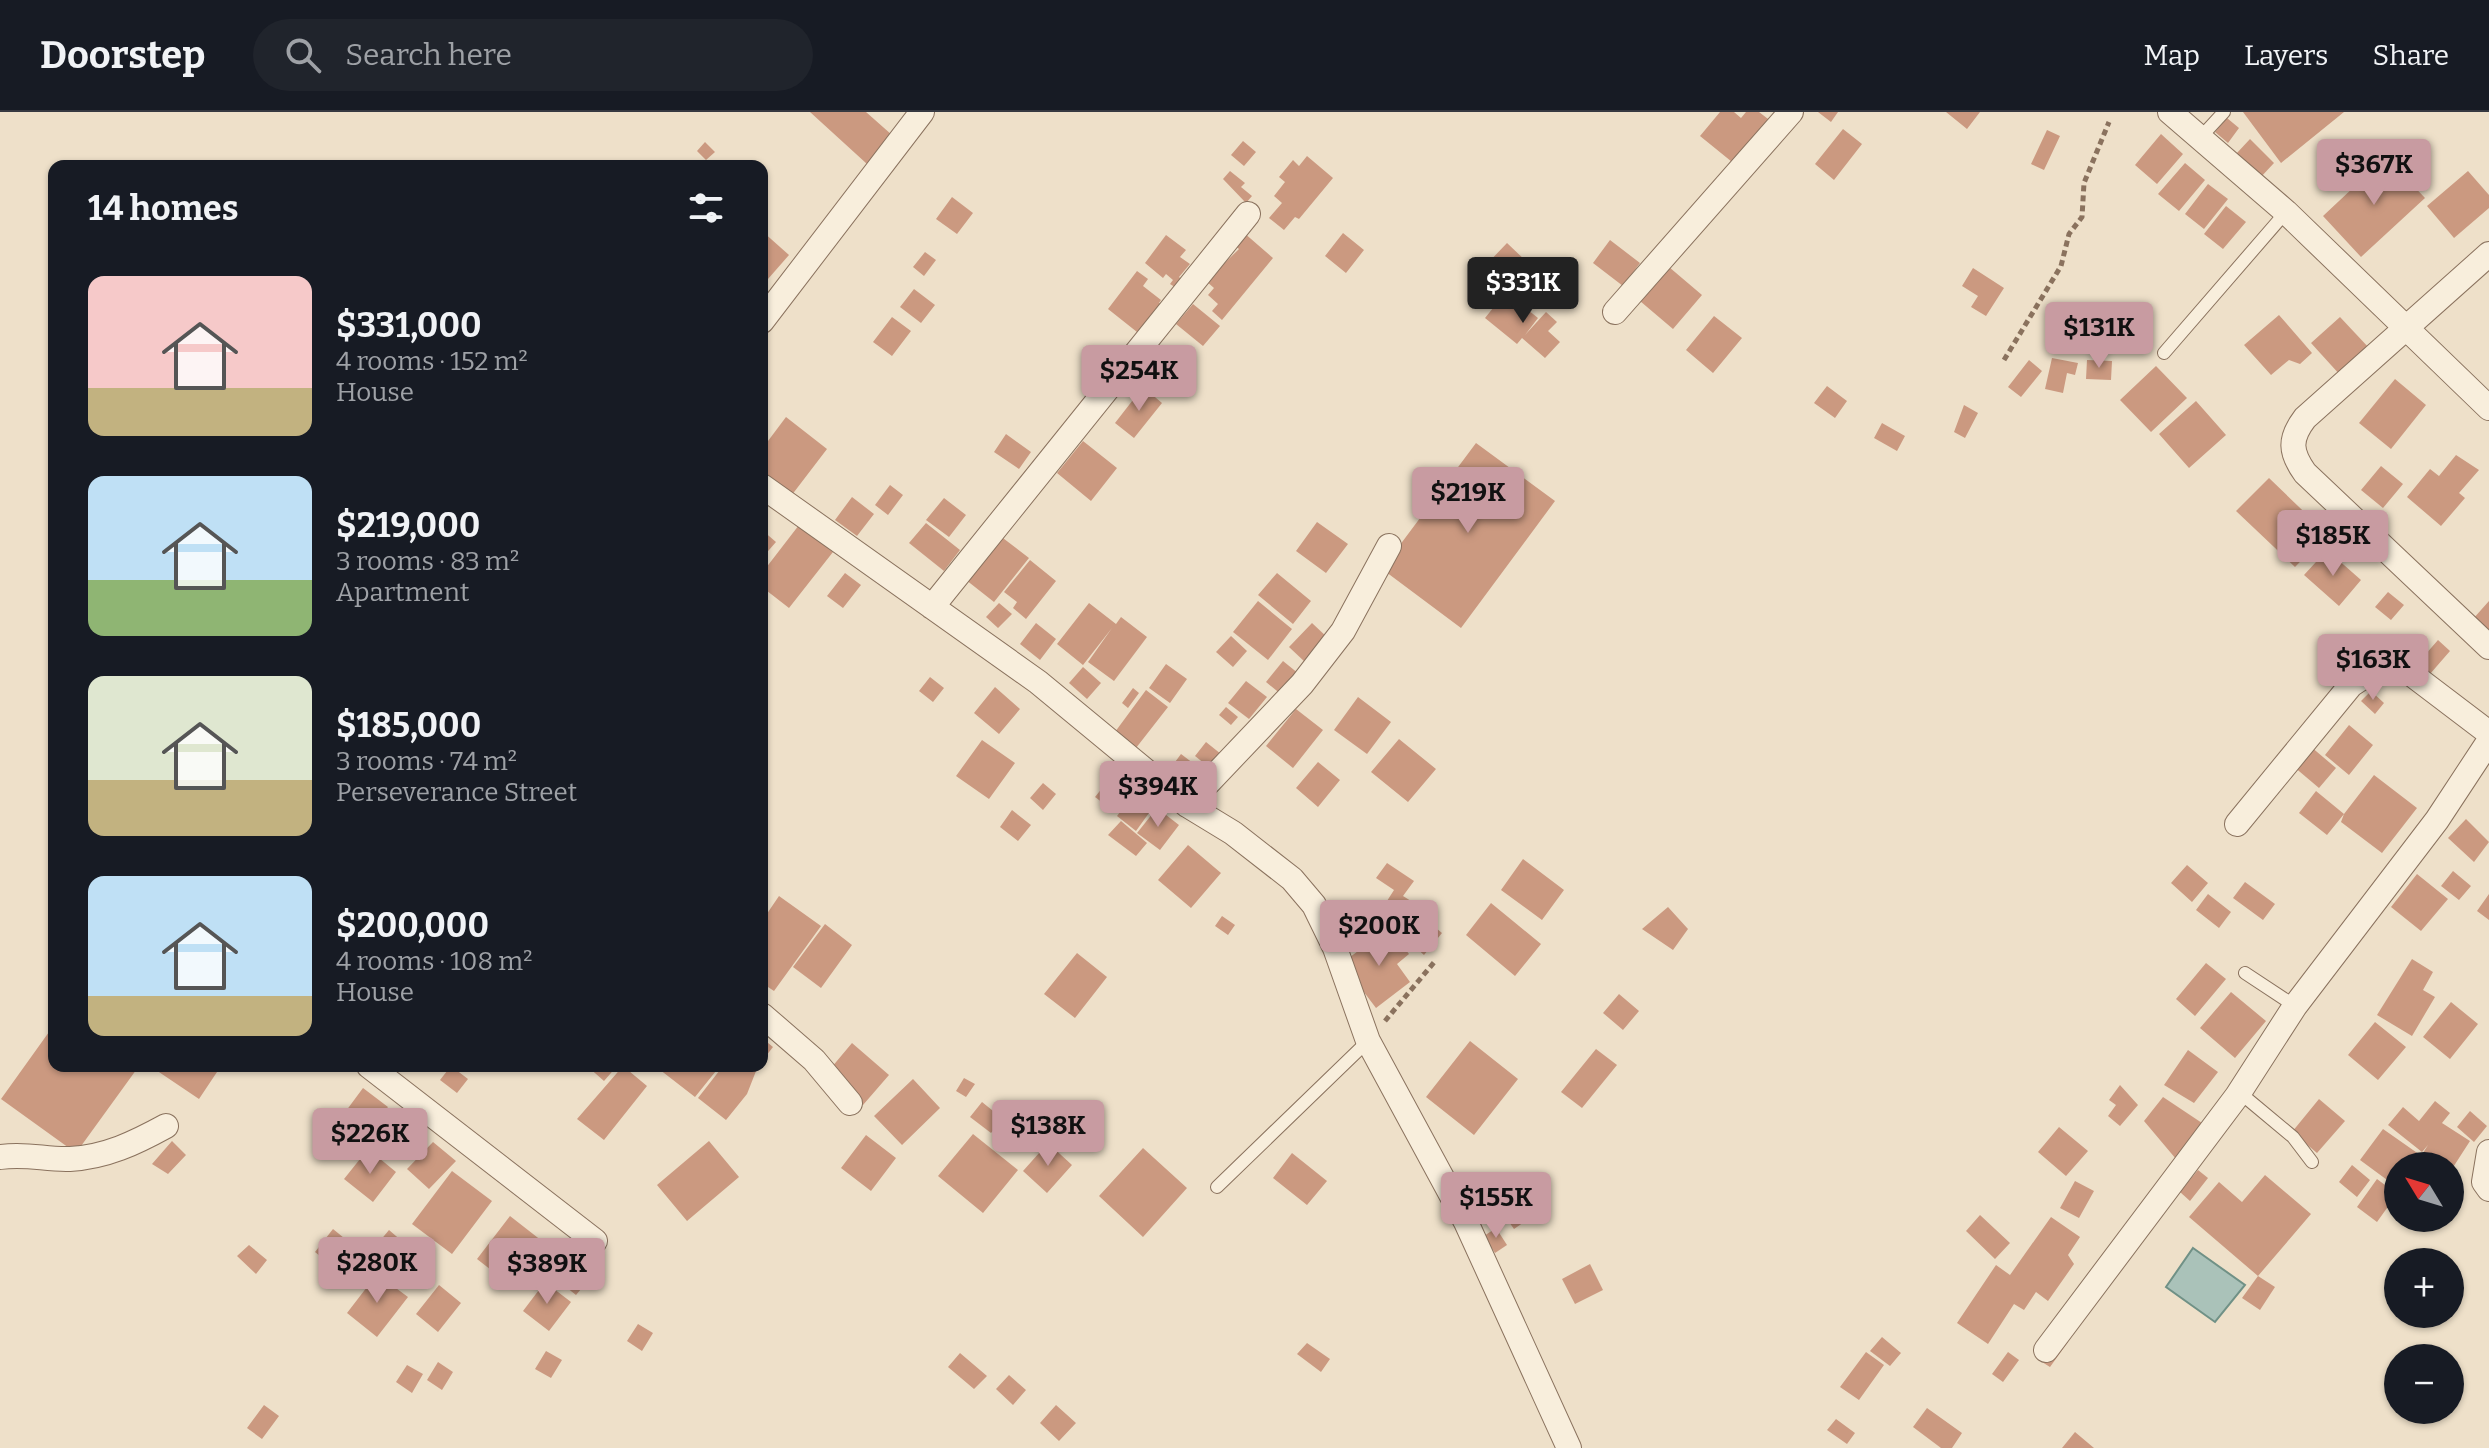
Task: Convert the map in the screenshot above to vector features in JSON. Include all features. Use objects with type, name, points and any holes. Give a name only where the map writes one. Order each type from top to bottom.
[{"type":"street","points":[[768,313],[922,112]]},
{"type":"street","points":[[1615,312],[1791,112]]},
{"type":"street","points":[[2170,112],[2286,212],[2489,408]]},
{"type":"street","points":[[932,607],[1248,214]]},
{"type":"street","points":[[2489,254],[2305,418],[2296,430],[2293,452],[2305,473],[2489,647]]},
{"type":"street","points":[[768,490],[1038,682],[1187,805],[1269,860],[1292,879],[1314,905],[1335,948],[1368,1041],[1466,1222],[1569,1448]]},
{"type":"street","points":[[1187,805],[1302,684],[1343,631],[1389,546]]},
{"type":"street","points":[[2237,824],[2351,685],[2386,662],[2410,673],[2489,733]]},
{"type":"street","points":[[2046,1350],[2239,1092],[2295,1006],[2437,820],[2489,741]]},
{"type":"street","points":[[768,1020],[814,1060],[850,1103]]},
{"type":"street","points":[[377,1072],[595,1241]]},
{"type":"street","points":[[0,1157],[25,1153],[69,1159],[126,1149],[166,1126]]},
{"type":"street","points":[[2489,1152],[2484,1182],[2489,1189]]},
{"type":"lane","points":[[2200,138],[2224,112]]},
{"type":"lane","points":[[2164,353],[2286,212]]},
{"type":"lane","points":[[2245,973],[2295,1006]]},
{"type":"lane","points":[[1217,1187],[1368,1041]]},
{"type":"lane","points":[[2239,1092],[2293,1137],[2312,1162]]},
{"type":"path","points":[[2004,360],[2061,266],[2069,234],[2082,217],[2084,183],[2109,122]]},
{"type":"path","points":[[1368,1041],[1436,960]]},
{"type":"shaded area","points":[[2193,1248],[2245,1285],[2215,1322],[2166,1287]]},
{"type":"building","points":[[810,112],[866,112],[892,135],[867,164]]},
{"type":"building","points":[[1720,112],[1734,112],[1741,118],[1746,112],[1759,112],[1772,122],[1737,166],[1700,136]]},
{"type":"building","points":[[1818,112],[1838,112],[1831,122]]},
{"type":"building","points":[[1946,112],[1980,112],[1967,129]]},
{"type":"building","points":[[2243,112],[2344,112],[2281,163]]},
{"type":"building","points":[[2227,118],[2239,128],[2228,143],[2215,132]]},
{"type":"building","points":[[1843,129],[1862,144],[1834,180],[1815,164]]},
{"type":"building","points":[[2047,130],[2060,136],[2044,170],[2031,164]]},
{"type":"building","points":[[2161,134],[2183,154],[2157,184],[2135,165]]},
{"type":"building","points":[[2250,139],[2274,163],[2260,178],[2236,154]]},
{"type":"building","points":[[1243,141],[1256,152],[1244,166],[1231,155]]},
{"type":"building","points":[[705,142],[715,152],[706,160],[697,151]]},
{"type":"building","points":[[1307,156],[1333,178],[1299,219],[1295,217],[1284,230],[1269,218],[1282,203],[1274,196],[1285,182],[1279,177],[1293,160],[1299,166]]},
{"type":"building","points":[[2386,157],[2425,198],[2361,257],[2323,216]]},
{"type":"building","points":[[2185,163],[2205,180],[2179,211],[2158,194]]},
{"type":"building","points":[[1230,171],[1245,183],[1241,187],[1252,196],[1246,203],[1223,179]]},
{"type":"building","points":[[2468,171],[2489,195],[2489,208],[2454,238],[2427,206]]},
{"type":"building","points":[[2208,184],[2228,199],[2204,229],[2185,214]]},
{"type":"building","points":[[952,197],[973,213],[957,234],[936,219]]},
{"type":"building","points":[[2226,206],[2246,222],[2223,249],[2204,234]]},
{"type":"building","points":[[1243,232],[1273,258],[1222,320],[1212,311],[1218,304],[1208,295],[1214,288],[1206,281],[1239,249],[1233,244]]},
{"type":"building","points":[[1343,233],[1364,250],[1346,273],[1325,256]]},
{"type":"building","points":[[1166,235],[1186,250],[1180,257],[1190,264],[1179,277],[1184,282],[1178,289],[1170,284],[1173,280],[1166,274],[1163,278],[1145,263]]},
{"type":"building","points":[[768,236],[789,255],[768,279]]},
{"type":"building","points":[[1610,240],[1640,263],[1623,286],[1593,263]]},
{"type":"building","points":[[1507,243],[1528,263],[1506,286],[1485,266]]},
{"type":"building","points":[[925,252],[936,260],[924,276],[913,267]]},
{"type":"building","points":[[1669,267],[1702,295],[1673,329],[1640,301]]},
{"type":"building","points":[[1973,268],[2004,288],[1986,316],[1971,307],[1978,296],[1962,286]]},
{"type":"building","points":[[1137,271],[1148,279],[1143,286],[1161,300],[1159,303],[1163,306],[1137,332],[1108,309]]},
{"type":"building","points":[[914,289],[935,305],[921,323],[900,307]]},
{"type":"building","points":[[1506,292],[1538,318],[1525,335],[1546,312],[1557,322],[1548,331],[1560,342],[1545,358],[1522,338],[1517,344],[1485,318]]},
{"type":"building","points":[[1193,304],[1220,326],[1203,346],[1176,324]]},
{"type":"building","points":[[2279,315],[2312,353],[2300,364],[2289,360],[2271,375],[2244,345]]},
{"type":"building","points":[[1714,316],[1742,338],[1713,373],[1686,350]]},
{"type":"building","points":[[892,317],[911,331],[892,356],[873,342]]},
{"type":"building","points":[[2340,317],[2370,349],[2341,376],[2311,343]]},
{"type":"building","points":[[2052,358],[2078,363],[2075,375],[2067,373],[2063,393],[2045,389]]},
{"type":"building","points":[[2029,360],[2042,371],[2021,397],[2008,387]]},
{"type":"building","points":[[2087,360],[2112,361],[2111,380],[2086,379]]},
{"type":"building","points":[[2156,366],[2187,398],[2151,432],[2120,400]]},
{"type":"building","points":[[2395,379],[2426,405],[2391,449],[2359,423]]},
{"type":"building","points":[[1827,386],[1847,401],[1835,418],[1814,403]]},
{"type":"building","points":[[1143,387],[1162,403],[1134,438],[1115,423]]},
{"type":"building","points":[[2196,401],[2226,435],[2189,468],[2159,434]]},
{"type":"building","points":[[1964,405],[1978,413],[1965,438],[1954,432]]},
{"type":"building","points":[[786,417],[827,449],[788,500],[768,485],[768,441]]},
{"type":"building","points":[[1882,423],[1905,436],[1897,451],[1874,438]]},
{"type":"building","points":[[1006,434],[1031,452],[1019,469],[994,452]]},
{"type":"building","points":[[1083,441],[1117,468],[1091,501],[1057,473]]},
{"type":"building","points":[[1476,443],[1555,501],[1461,628],[1382,569]]},
{"type":"building","points":[[2456,455],[2479,470],[2459,493],[2465,498],[2441,526],[2407,497],[2430,469],[2439,476]]},
{"type":"building","points":[[2381,466],[2403,484],[2383,508],[2361,490]]},
{"type":"building","points":[[2269,478],[2327,534],[2295,567],[2236,511]]},
{"type":"building","points":[[890,485],[903,495],[888,515],[875,505]]},
{"type":"building","points":[[852,497],[874,514],[857,536],[835,520]]},
{"type":"building","points":[[944,498],[966,515],[949,537],[926,520]]},
{"type":"building","points":[[1317,522],[1348,544],[1326,573],[1296,551]]},
{"type":"building","points":[[926,523],[960,550],[944,571],[909,543]]},
{"type":"building","points":[[799,525],[833,552],[789,608],[768,592],[768,565]]},
{"type":"building","points":[[995,532],[1029,558],[994,602],[961,576]]},
{"type":"building","points":[[768,535],[776,542],[768,551]]},
{"type":"building","points":[[2327,550],[2361,580],[2339,606],[2304,575]]},
{"type":"building","points":[[1030,560],[1056,581],[1026,619],[1013,608],[1017,602],[1004,592]]},
{"type":"building","points":[[845,573],[861,585],[843,608],[827,596]]},
{"type":"building","points":[[1277,573],[1311,601],[1293,624],[1258,595]]},
{"type":"building","points":[[2388,592],[2404,605],[2391,620],[2375,607]]},
{"type":"building","points":[[1258,601],[1292,629],[1268,660],[1233,632]]},
{"type":"building","points":[[2489,601],[2489,633],[2473,619]]},
{"type":"building","points":[[999,603],[1012,614],[998,628],[986,617]]},
{"type":"building","points":[[1089,603],[1116,624],[1121,617],[1147,637],[1114,681],[1088,662],[1112,628],[1083,665],[1057,644]]},
{"type":"building","points":[[1036,623],[1056,639],[1040,660],[1020,644]]},
{"type":"building","points":[[1312,623],[1329,639],[1306,663],[1289,647]]},
{"type":"building","points":[[1231,636],[1247,651],[1233,667],[1216,652]]},
{"type":"building","points":[[2438,640],[2450,651],[2430,674],[2418,663]]},
{"type":"building","points":[[1283,661],[1299,674],[1282,695],[1266,682]]},
{"type":"building","points":[[1166,664],[1187,679],[1170,703],[1149,688]]},
{"type":"building","points":[[1083,667],[1101,683],[1087,699],[1069,683]]},
{"type":"building","points":[[930,677],[944,688],[933,702],[919,691]]},
{"type":"building","points":[[1246,681],[1267,697],[1249,719],[1228,703]]},
{"type":"building","points":[[995,687],[1020,709],[999,734],[974,713]]},
{"type":"building","points":[[1133,688],[1139,693],[1128,708],[1122,703]]},
{"type":"building","points":[[1146,690],[1168,707],[1136,748],[1115,732]]},
{"type":"building","points":[[2371,691],[2384,703],[2375,714],[2361,701]]},
{"type":"building","points":[[1358,697],[1391,722],[1367,754],[1334,730]]},
{"type":"building","points":[[1226,707],[1238,717],[1231,725],[1219,715]]},
{"type":"building","points":[[1296,709],[1323,730],[1293,768],[1266,746]]},
{"type":"building","points":[[2349,725],[2373,745],[2349,775],[2325,755]]},
{"type":"building","points":[[1399,739],[1436,769],[1408,802],[1371,772]]},
{"type":"building","points":[[982,740],[1015,763],[989,799],[956,776]]},
{"type":"building","points":[[1206,742],[1221,754],[1210,768],[1195,756]]},
{"type":"building","points":[[2310,746],[2336,768],[2319,788],[2293,766]]},
{"type":"building","points":[[1181,754],[1206,773],[1189,795],[1164,777]]},
{"type":"building","points":[[1318,762],[1340,780],[1318,807],[1296,788]]},
{"type":"building","points":[[1115,772],[1134,787],[1115,812],[1095,797]]},
{"type":"building","points":[[2374,775],[2417,808],[2382,853],[2341,822]]},
{"type":"building","points":[[1043,783],[1056,794],[1043,810],[1030,798]]},
{"type":"building","points":[[1136,791],[1154,806],[1136,831],[1117,816]]},
{"type":"building","points":[[2316,791],[2344,814],[2327,835],[2299,813]]},
{"type":"building","points":[[1157,808],[1179,825],[1160,850],[1137,833]]},
{"type":"building","points":[[1012,810],[1031,825],[1018,841],[1000,827]]},
{"type":"building","points":[[2466,819],[2489,842],[2474,862],[2448,838]]},
{"type":"building","points":[[1121,821],[1147,843],[1136,856],[1108,835]]},
{"type":"building","points":[[1188,845],[1221,873],[1191,908],[1158,880]]},
{"type":"building","points":[[1523,859],[1564,890],[1542,920],[1501,890]]},
{"type":"building","points":[[1387,863],[1414,881],[1403,896],[1411,901],[1403,912],[1387,901],[1394,890],[1376,878]]},
{"type":"building","points":[[2187,865],[2208,883],[2192,902],[2171,883]]},
{"type":"building","points":[[2453,871],[2471,886],[2459,900],[2441,886]]},
{"type":"building","points":[[2417,874],[2448,899],[2421,931],[2391,907]]},
{"type":"building","points":[[2245,882],[2275,904],[2263,920],[2233,898]]},
{"type":"building","points":[[2208,894],[2231,912],[2219,928],[2196,910]]},
{"type":"building","points":[[2489,894],[2489,920],[2477,911]]},
{"type":"building","points":[[779,896],[821,926],[774,991],[768,987],[768,912]]},
{"type":"building","points":[[1491,903],[1541,944],[1515,976],[1466,935]]},
{"type":"building","points":[[1668,907],[1688,929],[1673,950],[1642,929]]},
{"type":"building","points":[[1222,916],[1235,925],[1228,935],[1215,926]]},
{"type":"building","points":[[825,924],[852,945],[821,988],[793,967]]},
{"type":"building","points":[[1431,924],[1442,933],[1424,955],[1414,946]]},
{"type":"building","points":[[1389,928],[1409,954],[1397,964],[1410,982],[1376,1008],[1342,963]]},
{"type":"building","points":[[1077,953],[1107,977],[1075,1018],[1044,994]]},
{"type":"building","points":[[2412,959],[2433,972],[2423,990],[2435,997],[2412,1036],[2377,1015]]},
{"type":"building","points":[[2206,963],[2226,979],[2195,1016],[2176,999]]},
{"type":"building","points":[[2231,992],[2266,1021],[2235,1058],[2200,1028]]},
{"type":"building","points":[[1619,994],[1639,1011],[1623,1030],[1603,1013]]},
{"type":"building","points":[[2451,1002],[2478,1024],[2450,1059],[2423,1037]]},
{"type":"building","points":[[2375,1022],[2406,1047],[2378,1080],[2348,1055]]},
{"type":"building","points":[[48,1033],[48,1072],[135,1072],[76,1153],[1,1099]]},
{"type":"building","points":[[1470,1041],[1518,1079],[1474,1135],[1426,1097]]},
{"type":"building","points":[[852,1043],[889,1075],[863,1105],[826,1074]]},
{"type":"building","points":[[1596,1049],[1617,1065],[1582,1108],[1561,1092]]},
{"type":"building","points":[[2188,1050],[2218,1072],[2194,1103],[2164,1085]]},
{"type":"building","points":[[159,1072],[217,1072],[199,1099]]},
{"type":"building","points":[[446,1072],[459,1072],[468,1079],[457,1093],[440,1080]]},
{"type":"building","points":[[594,1072],[612,1072],[604,1081]]},
{"type":"building","points":[[618,1072],[630,1072],[647,1086],[604,1140],[577,1119]]},
{"type":"building","points":[[663,1072],[715,1072],[695,1097]]},
{"type":"building","points":[[718,1072],[756,1072],[747,1094],[726,1120],[698,1098]]},
{"type":"building","points":[[964,1078],[975,1084],[966,1097],[956,1091]]},
{"type":"building","points":[[913,1079],[940,1108],[902,1145],[874,1116]]},
{"type":"building","points":[[2120,1085],[2138,1105],[2120,1126],[2108,1116],[2116,1105],[2109,1100]]},
{"type":"building","points":[[363,1088],[388,1107],[368,1134],[343,1115]]},
{"type":"building","points":[[2163,1097],[2205,1125],[2176,1159],[2144,1121]]},
{"type":"building","points":[[2319,1099],[2345,1121],[2317,1153],[2292,1132]]},
{"type":"building","points":[[2435,1101],[2450,1113],[2442,1123],[2470,1141],[2463,1152],[2424,1152],[2428,1145],[2422,1152],[2388,1125],[2403,1107],[2419,1121]]},
{"type":"building","points":[[982,1102],[1003,1119],[991,1133],[970,1117]]},
{"type":"building","points":[[1038,1110],[1055,1125],[1049,1132],[1032,1117]]},
{"type":"building","points":[[2470,1111],[2487,1126],[2474,1142],[2457,1127]]},
{"type":"building","points":[[402,1126],[419,1139],[402,1160],[386,1147]]},
{"type":"building","points":[[2059,1127],[2088,1151],[2066,1176],[2038,1152]]},
{"type":"building","points":[[2383,1129],[2416,1152],[2384,1152],[2384,1178],[2360,1160]]},
{"type":"building","points":[[973,1134],[1018,1170],[983,1213],[938,1176]]},
{"type":"building","points":[[866,1135],[896,1158],[871,1191],[841,1168]]},
{"type":"building","points":[[172,1141],[186,1155],[168,1174],[152,1164]]},
{"type":"building","points":[[709,1141],[739,1177],[687,1221],[657,1185]]},
{"type":"building","points":[[433,1142],[456,1161],[429,1189],[407,1169]]},
{"type":"building","points":[[1048,1143],[1072,1165],[1047,1193],[1023,1171]]},
{"type":"building","points":[[1143,1148],[1187,1188],[1143,1237],[1099,1196]]},
{"type":"building","points":[[368,1149],[396,1172],[373,1202],[344,1179]]},
{"type":"building","points":[[1292,1153],[1327,1181],[1307,1205],[1273,1178]]},
{"type":"building","points":[[2352,1165],[2370,1180],[2357,1197],[2339,1182]]},
{"type":"building","points":[[2198,1170],[2208,1178],[2190,1201],[2180,1192]]},
{"type":"building","points":[[452,1171],[492,1201],[452,1254],[412,1224]]},
{"type":"building","points":[[2265,1175],[2311,1214],[2258,1276],[2189,1217],[2219,1182],[2242,1202]]},
{"type":"building","points":[[2377,1179],[2384,1184],[2384,1212],[2377,1222],[2357,1207]]},
{"type":"building","points":[[2075,1181],[2094,1191],[2079,1218],[2060,1208]]},
{"type":"building","points":[[1523,1186],[1540,1211],[1514,1229],[1497,1205]]},
{"type":"building","points":[[1980,1215],[2010,1243],[1995,1259],[1966,1231]]},
{"type":"building","points":[[510,1216],[542,1241],[509,1284],[477,1259]]},
{"type":"building","points":[[2051,1217],[2080,1237],[2068,1255],[2074,1264],[2048,1301],[2036,1292],[2024,1310],[2014,1304],[1988,1344],[1957,1323],[1996,1265],[2010,1275]]},
{"type":"building","points":[[1496,1228],[1507,1245],[1495,1253],[1484,1236]]},
{"type":"building","points":[[333,1229],[355,1247],[337,1270],[315,1252]]},
{"type":"building","points":[[389,1230],[403,1242],[393,1254],[379,1242]]},
{"type":"building","points":[[369,1241],[389,1255],[378,1269],[359,1255]]},
{"type":"building","points":[[249,1245],[267,1260],[256,1274],[237,1256]]},
{"type":"building","points":[[413,1247],[431,1263],[413,1284],[395,1268]]},
{"type":"building","points":[[572,1250],[597,1270],[576,1295],[552,1276]]},
{"type":"building","points":[[1590,1264],[1603,1290],[1575,1304],[1562,1279]]},
{"type":"building","points":[[377,1274],[408,1297],[377,1337],[347,1313]]},
{"type":"building","points":[[2258,1276],[2275,1287],[2260,1310],[2242,1298]]},
{"type":"building","points":[[545,1282],[571,1302],[549,1331],[523,1311]]},
{"type":"building","points":[[439,1285],[461,1303],[438,1332],[416,1314]]},
{"type":"building","points":[[638,1324],[653,1333],[642,1351],[627,1341]]},
{"type":"building","points":[[1882,1337],[1901,1353],[1890,1366],[1870,1351]]},
{"type":"building","points":[[2059,1337],[2068,1342],[2050,1367],[2042,1362]]},
{"type":"building","points":[[1307,1343],[1330,1359],[1321,1372],[1297,1354]]},
{"type":"building","points":[[546,1351],[562,1360],[551,1378],[535,1369]]},
{"type":"building","points":[[1866,1352],[1884,1365],[1859,1400],[1840,1387]]},
{"type":"building","points":[[2008,1352],[2019,1360],[2003,1382],[1992,1374]]},
{"type":"building","points":[[960,1353],[987,1376],[974,1389],[948,1367]]},
{"type":"building","points":[[438,1362],[453,1372],[442,1390],[427,1380]]},
{"type":"building","points":[[407,1365],[423,1374],[412,1393],[396,1382]]},
{"type":"building","points":[[1009,1375],[1026,1390],[1013,1405],[996,1389]]},
{"type":"building","points":[[264,1405],[279,1416],[262,1439],[247,1428]]},
{"type":"building","points":[[1056,1405],[1076,1423],[1059,1441],[1040,1423]]},
{"type":"building","points":[[1927,1408],[1962,1433],[1952,1448],[1941,1448],[1913,1427]]},
{"type":"building","points":[[1836,1419],[1855,1433],[1847,1444],[1827,1430]]},
{"type":"building","points":[[2075,1432],[2094,1448],[2062,1448]]}]
